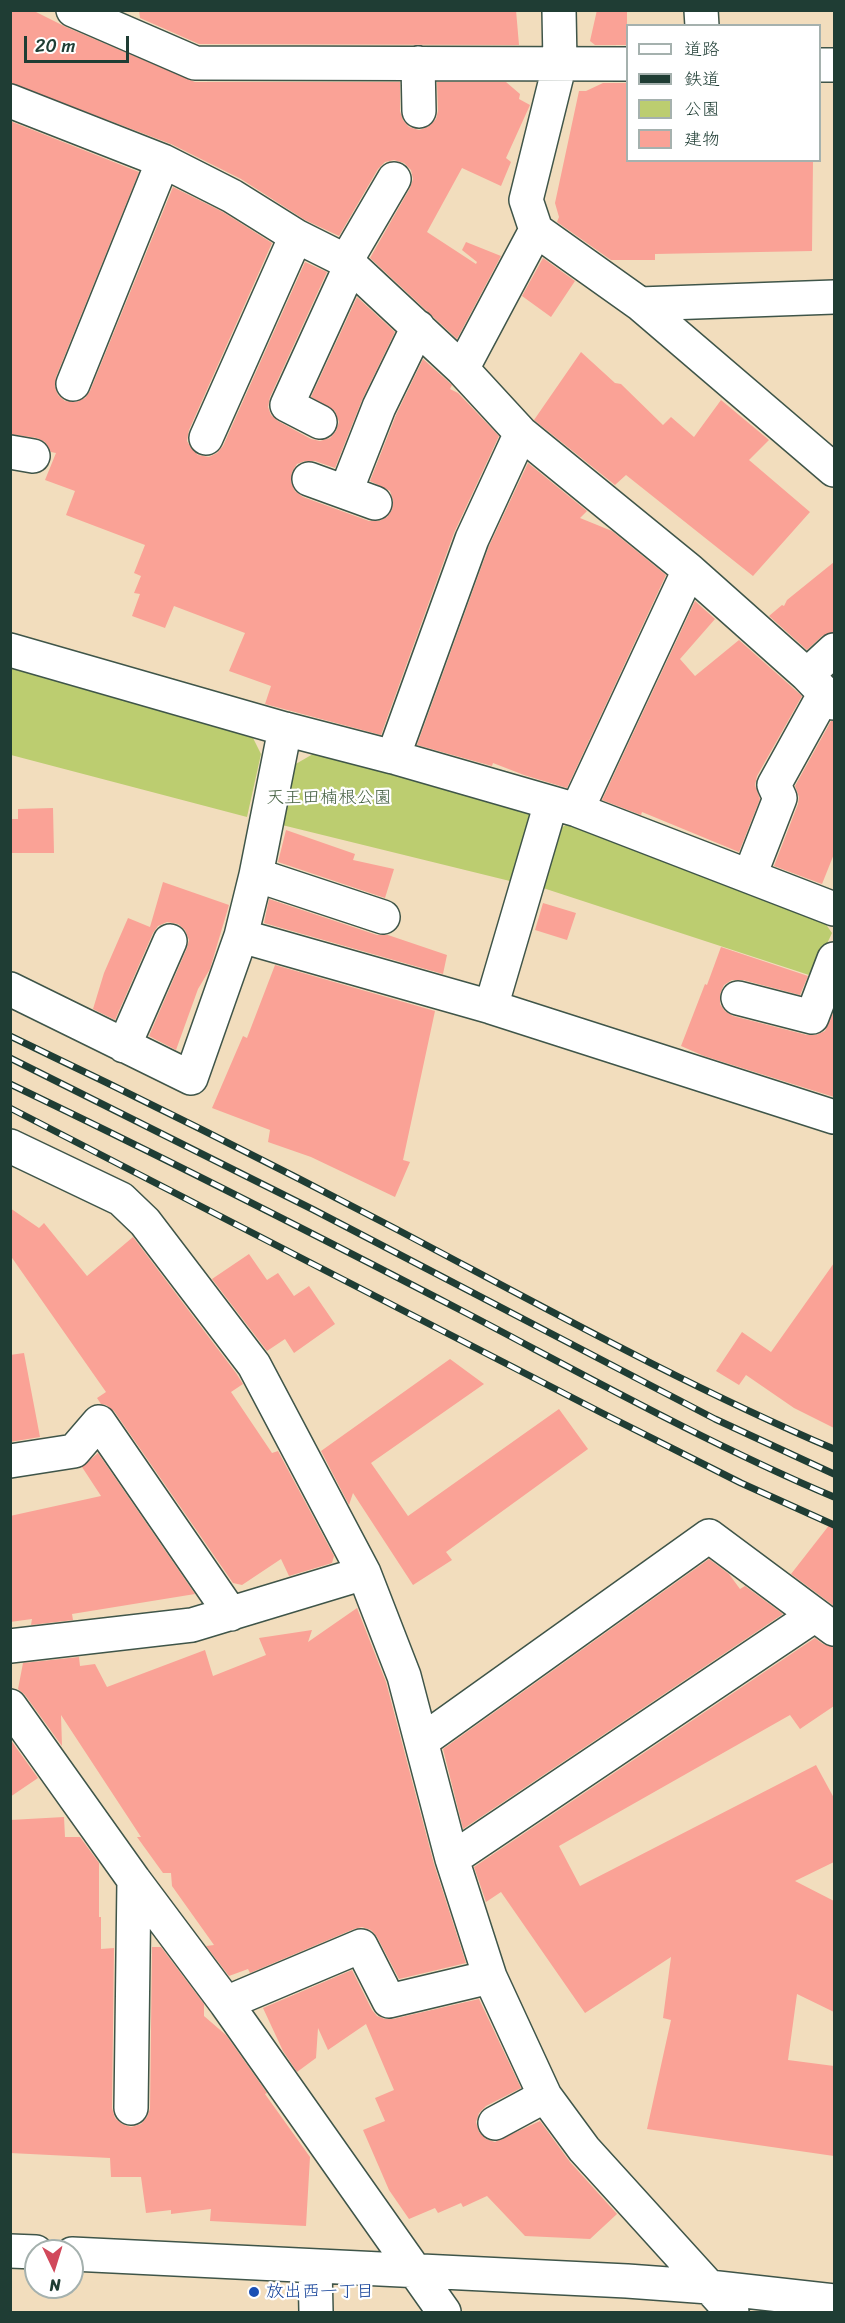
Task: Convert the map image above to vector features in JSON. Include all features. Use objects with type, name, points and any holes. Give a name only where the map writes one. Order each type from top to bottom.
[{"type":"street","points":[[73,10],[195,63],[626,64]]},
{"type":"street","points":[[560,10],[560,63],[526,200],[537,230],[640,304],[834,470]]},
{"type":"street","points":[[418,63],[418,111]]},
{"type":"street","points":[[10,101],[163,161],[232,196],[296,236],[348,263],[462,369],[521,433],[689,570],[822,690]]},
{"type":"street","points":[[73,384],[163,161]]},
{"type":"street","points":[[320,422],[287,405],[348,263],[394,179]]},
{"type":"street","points":[[462,369],[537,230]]},
{"type":"street","points":[[206,438],[296,236]]},
{"type":"street","points":[[640,304],[834,297]]},
{"type":"street","points":[[309,479],[361,497],[379,407],[418,327]]},
{"type":"street","points":[[393,757],[472,539],[521,433]]},
{"type":"street","points":[[491,1007],[564,807],[689,570]]},
{"type":"street","points":[[10,650],[564,807],[750,875],[834,909]]},
{"type":"street","points":[[750,875],[780,798],[774,785],[822,690],[834,650]]},
{"type":"street","points":[[10,989],[191,1078],[241,936],[256,875],[285,729]]},
{"type":"street","points":[[256,875],[383,917]]},
{"type":"street","points":[[241,936],[491,1007],[834,1117]]},
{"type":"street","points":[[124,1046],[170,941]]},
{"type":"street","points":[[738,998],[812,1017],[834,959]]},
{"type":"street","points":[[10,1146],[121,1199],[145,1222],[254,1365],[364,1573],[404,1676],[452,1859],[490,1977],[545,2096],[584,2149],[732,2313]]},
{"type":"street","points":[[10,1461],[75,1451],[99,1422],[231,1614]]},
{"type":"street","points":[[422,1741],[709,1536],[825,1622],[452,1859]]},
{"type":"street","points":[[10,1646],[192,1625],[364,1573]]},
{"type":"street","points":[[10,1706],[134,1880],[226,2003],[444,2313]]},
{"type":"street","points":[[131,2108],[134,1880]]},
{"type":"street","points":[[226,2003],[361,1946],[389,2001],[490,1977]]},
{"type":"street","points":[[495,2123],[545,2096]]},
{"type":"street","points":[[84,2255],[709,2287],[834,2301]]},
{"type":"street","points":[[315,2266],[315,2313]]},
{"type":"green space","name":"天王田楠根公園","points":[[10,666],[253,738],[261,754],[247,817],[11,755]]},
{"type":"green space","name":"天王田楠根公園","points":[[313,754],[532,810],[518,883],[282,825],[294,765]]},
{"type":"green space","points":[[571,822],[823,920],[832,933],[812,976],[540,887],[559,829]]},
{"type":"building","points":[[10,10],[32,10],[66,27],[195,82],[400,82],[400,111],[403,120],[409,127],[419,130],[428,127],[436,119],[437,82],[506,82],[520,94],[519,99],[530,105],[506,158],[511,162],[501,186],[462,168],[427,232],[476,264],[477,262],[462,250],[466,242],[501,256],[457,339],[370,258],[410,188],[413,179],[411,170],[404,163],[394,160],[385,162],[378,169],[339,236],[305,220],[241,179],[171,144],[10,83]]},
{"type":"building","points":[[139,10],[516,10],[519,45],[199,44],[140,18]]},
{"type":"building","points":[[597,10],[627,10],[626,45],[595,45],[590,41]]},
{"type":"building","points":[[603,83],[626,83],[626,162],[813,162],[812,251],[655,254],[655,260],[611,260],[557,222],[559,217],[555,203],[579,91],[586,91]]},
{"type":"building","points":[[10,121],[139,172],[56,377],[55,387],[58,395],[65,401],[76,402],[85,398],[90,391],[173,187],[223,212],[272,243],[189,430],[187,441],[198,455],[209,457],[223,446],[305,262],[327,272],[270,397],[268,407],[271,415],[278,421],[311,439],[320,441],[330,438],[336,431],[339,422],[335,411],[311,397],[357,297],[395,332],[362,400],[335,468],[315,461],[297,464],[292,472],[291,482],[295,491],[303,497],[369,521],[379,521],[387,517],[392,510],[393,500],[390,491],[370,481],[396,415],[423,359],[452,385],[450,389],[458,393],[499,436],[454,533],[381,735],[265,704],[271,686],[229,671],[245,633],[174,606],[165,628],[132,616],[140,594],[134,593],[141,576],[134,573],[145,545],[66,515],[75,491],[45,480],[56,453],[51,452],[45,442],[37,438],[10,434]]},
{"type":"building","points":[[543,258],[575,281],[551,317],[522,296]]},
{"type":"building","points":[[581,352],[615,383],[621,384],[663,425],[671,417],[694,437],[721,400],[769,440],[749,460],[810,512],[753,576],[626,475],[615,485],[534,420]]},
{"type":"building","points":[[528,463],[587,511],[580,518],[612,531],[666,575],[567,788],[493,763],[492,766],[417,745],[489,546]]},
{"type":"building","points":[[834,562],[834,632],[822,636],[807,650],[769,616],[782,605],[784,606],[787,600]]},
{"type":"building","points":[[695,601],[715,619],[680,659],[695,676],[739,640],[802,696],[757,776],[755,785],[760,799],[739,852],[642,812],[641,815],[602,800]]},
{"type":"building","points":[[831,721],[834,721],[834,854],[822,884],[774,866],[798,804],[799,797],[795,786]]},
{"type":"building","points":[[53,808],[54,853],[10,853],[10,819],[18,819],[18,809]]},
{"type":"building","points":[[286,830],[355,854],[353,860],[394,869],[385,898],[278,862]]},
{"type":"building","points":[[163,882],[229,905],[210,969],[198,989],[176,1050],[149,1036],[187,948],[189,940],[185,930],[178,924],[167,922],[158,926],[153,933],[115,1020],[93,1009],[104,973],[128,918],[150,927]]},
{"type":"building","points":[[269,899],[377,935],[388,935],[447,955],[443,974],[264,923]]},
{"type":"building","points":[[543,903],[576,913],[567,940],[535,930]]},
{"type":"building","points":[[721,947],[808,976],[800,995],[743,980],[732,980],[724,985],[720,994],[720,1004],[733,1016],[807,1035],[816,1035],[825,1031],[834,1011],[834,1097],[704,1056],[681,1046]]},
{"type":"building","points":[[275,965],[435,1011],[403,1160],[410,1162],[395,1197],[311,1157],[268,1142],[270,1130],[212,1108],[243,1036],[247,1038]]},
{"type":"building","points":[[10,1208],[39,1228],[44,1223],[87,1276],[133,1237],[243,1384],[231,1392],[272,1453],[278,1451],[334,1556],[332,1563],[289,1576],[281,1559],[242,1585],[233,1583],[114,1411],[101,1404],[97,1398],[106,1392],[10,1255]]},
{"type":"building","points":[[249,1254],[267,1280],[278,1273],[294,1296],[309,1286],[335,1324],[294,1353],[285,1339],[267,1351],[212,1279]]},
{"type":"building","points":[[834,1263],[834,1428],[794,1408],[746,1375],[739,1385],[716,1371],[742,1332],[771,1352]]},
{"type":"building","points":[[24,1353],[40,1437],[10,1442],[10,1355]]},
{"type":"building","points":[[450,1359],[484,1384],[371,1463],[408,1516],[559,1409],[588,1449],[446,1552],[452,1560],[413,1585],[353,1493],[349,1505],[321,1451]]},
{"type":"building","points":[[98,1453],[195,1594],[72,1614],[73,1620],[31,1625],[32,1619],[10,1622],[10,1516],[101,1496],[82,1467]]},
{"type":"building","points":[[834,1519],[834,1606],[791,1574]]},
{"type":"building","points":[[709,1559],[729,1574],[740,1589],[745,1586],[783,1614],[463,1829],[443,1749]]},
{"type":"building","points":[[357,1608],[386,1682],[434,1864],[466,1963],[399,1979],[377,1937],[371,1930],[362,1927],[250,1973],[248,1969],[229,1976],[206,1946],[214,1945],[172,1886],[171,1873],[163,1873],[137,1837],[141,1837],[61,1715],[62,1746],[25,1695],[18,1689],[23,1663],[79,1657],[80,1666],[95,1664],[107,1687],[205,1650],[213,1676],[266,1655],[259,1638],[312,1630],[308,1642]]},
{"type":"building","points":[[815,1638],[823,1644],[834,1647],[834,1706],[800,1729],[790,1715],[559,1846],[580,1886],[816,1765],[834,1798],[834,1862],[795,1881],[834,1901],[834,2012],[797,1994],[788,2060],[834,2066],[834,2156],[647,2129],[671,2020],[663,2018],[671,1957],[585,2013],[501,1892],[486,1902],[474,1867]]},
{"type":"building","points":[[10,1739],[38,1778],[10,1797]]},
{"type":"building","points":[[64,1817],[65,1837],[80,1837],[99,1863],[101,1949],[114,1948],[112,2108],[115,2118],[131,2127],[141,2124],[150,2109],[152,1947],[161,1947],[204,2004],[204,2016],[226,2035],[310,2157],[306,2226],[210,2221],[211,2209],[171,2214],[171,2210],[146,2213],[141,2177],[111,2177],[110,2158],[10,2153],[10,1820]]},
{"type":"building","points":[[352,1970],[372,2010],[377,2016],[385,2019],[479,1999],[521,2088],[486,2106],[479,2113],[476,2122],[479,2132],[486,2139],[495,2142],[540,2121],[570,2162],[617,2214],[590,2239],[525,2236],[487,2196],[463,2207],[461,2203],[438,2213],[435,2208],[409,2219],[389,2190],[363,2130],[385,2121],[375,2098],[394,2090],[366,2024],[328,2050],[318,2028],[316,2058],[297,2072],[283,2051],[263,2008]]},
{"type":"railway","points":[[10,1036],[300,1179],[667,1371],[834,1449]]},
{"type":"railway","points":[[10,1058],[314,1210],[715,1419],[834,1474]]},
{"type":"railway","points":[[10,1084],[299,1227],[696,1433],[834,1497]]},
{"type":"railway","points":[[10,1108],[602,1413],[741,1483],[834,1525]]},
{"type":"place","name":"放出西一丁目","points":[[254,2292]]}]
